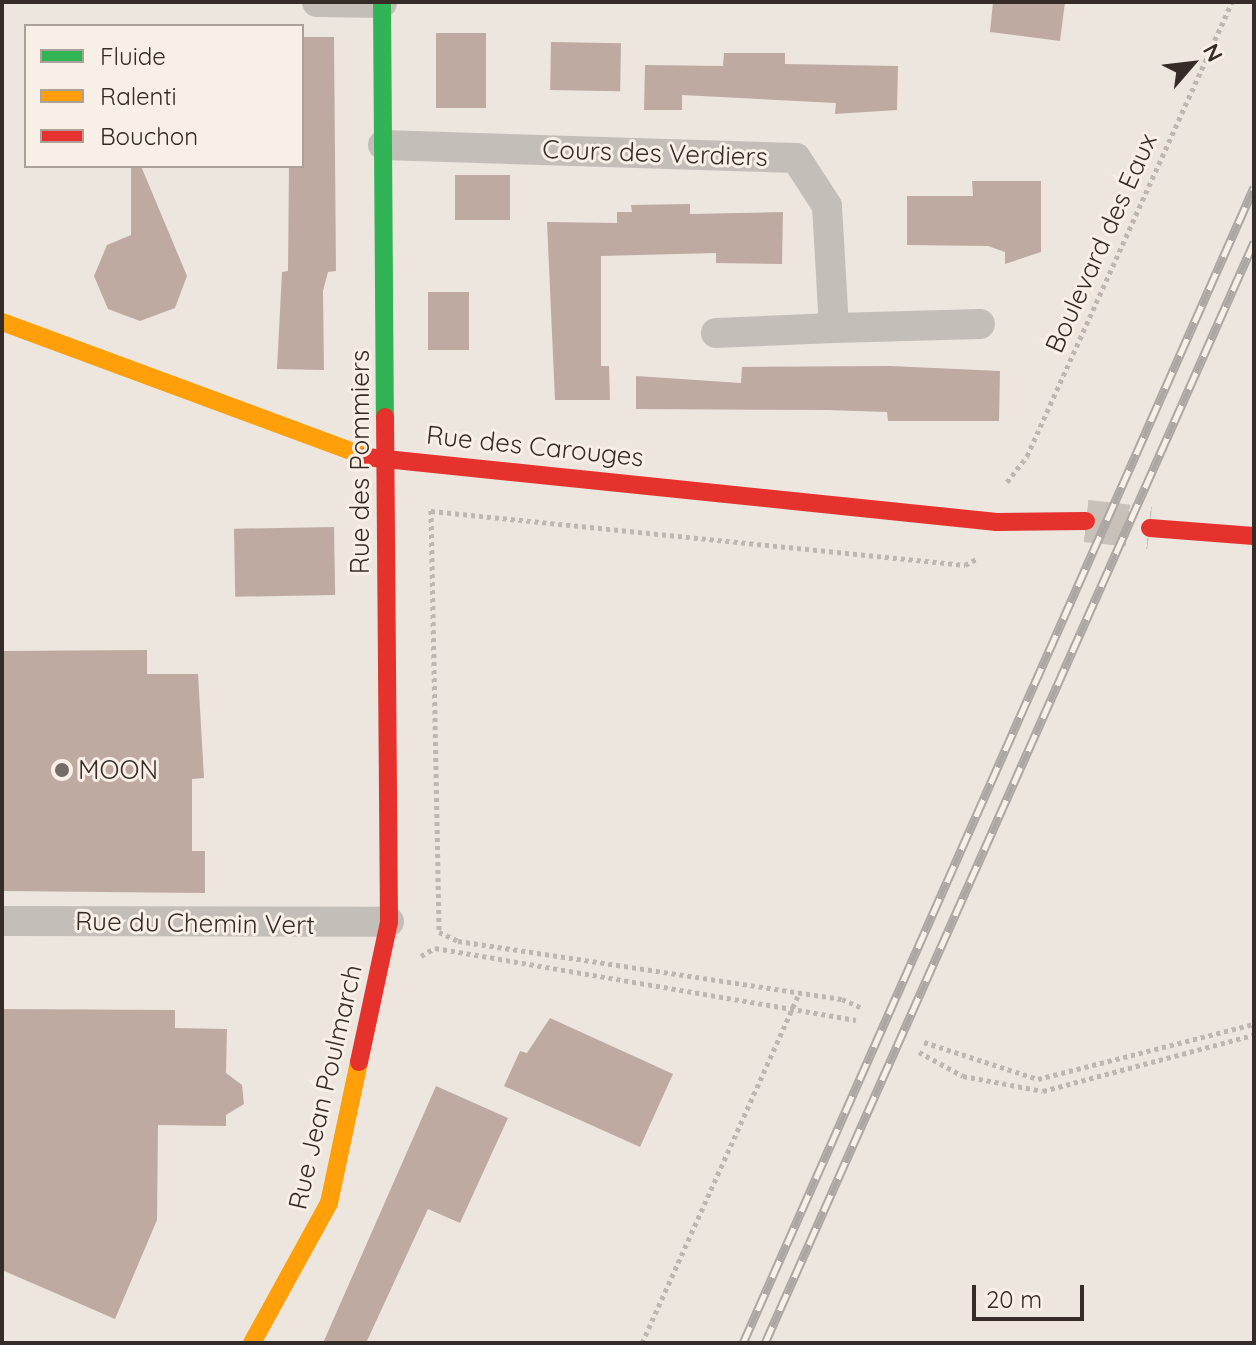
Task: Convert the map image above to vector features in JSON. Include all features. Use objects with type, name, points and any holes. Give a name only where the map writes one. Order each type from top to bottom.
[{"type":"street","points":[[317,2],[382,2]]},
{"type":"street","name":"Rue des Pommiers","points":[[382,2],[389,922]]},
{"type":"street","name":"Cours des Verdiers","points":[[383,145],[796,158],[827,206],[834,328]]},
{"type":"street","name":"Rue des Carouges","points":[[2,322],[364,457],[997,522],[1086,521]]},
{"type":"street","points":[[716,333],[980,324]]},
{"type":"street","points":[[1150,528],[1254,536]]},
{"type":"street","name":"Rue du Chemin Vert","points":[[2,921],[389,922]]},
{"type":"street","name":"Rue Jean Poulmarch","points":[[252,1343],[329,1203],[389,922]]},
{"type":"path","name":"Boulevard des Eaux","points":[[1001,498],[1232,2]]},
{"type":"path","points":[[862,1008],[800,992],[458,941],[439,932],[431,511],[965,565],[976,561],[980,543]]},
{"type":"path","points":[[411,961],[435,948],[794,1004],[856,1020]]},
{"type":"path","points":[[642,1343],[800,992]]},
{"type":"path","points":[[924,1042],[1038,1079],[1254,1024]]},
{"type":"path","points":[[919,1052],[963,1076],[1043,1091],[1254,1035]]},
{"type":"building","points":[[993,2],[1065,2],[1060,41],[990,32]]},
{"type":"building","points":[[436,33],[486,33],[486,108],[436,108]]},
{"type":"building","points":[[304,37],[334,37],[336,271],[328,272],[323,291],[324,370],[277,369],[282,272],[288,271],[289,168],[304,168]]},
{"type":"building","points":[[551,42],[621,43],[620,91],[550,90]]},
{"type":"building","points":[[724,53],[785,53],[785,64],[898,66],[897,110],[835,114],[836,103],[682,95],[682,110],[644,110],[645,65],[723,66]]},
{"type":"building","points":[[131,168],[142,168],[187,276],[175,308],[140,321],[108,309],[94,276],[107,245],[131,235]]},
{"type":"building","points":[[455,175],[510,175],[510,220],[455,220]]},
{"type":"building","points":[[972,181],[1041,181],[1041,252],[1005,264],[1005,252],[988,246],[907,245],[907,196],[973,196]]},
{"type":"building","points":[[690,204],[690,214],[783,212],[782,264],[716,263],[716,253],[601,256],[601,366],[609,366],[610,400],[555,400],[547,222],[617,223],[617,212],[632,212],[631,205]]},
{"type":"building","points":[[428,292],[469,292],[469,350],[428,350]]},
{"type":"building","points":[[890,366],[1000,371],[999,421],[888,421],[887,412],[828,410],[636,409],[636,376],[741,383],[742,367]]},
{"type":"building","points":[[334,527],[335,595],[235,597],[234,529]]},
{"type":"building","points":[[147,650],[147,674],[198,674],[204,778],[192,779],[192,851],[205,851],[205,893],[2,891],[2,651]]},
{"type":"building","points":[[2,1009],[175,1010],[175,1028],[227,1029],[226,1073],[242,1085],[244,1104],[226,1115],[226,1126],[158,1125],[157,1220],[115,1319],[2,1270]]},
{"type":"building","points":[[550,1018],[673,1074],[640,1147],[504,1086],[520,1051],[527,1053]]},
{"type":"building","points":[[436,1086],[508,1118],[460,1223],[428,1209],[366,1343],[323,1343]]},
{"type":"tunnel","points":[[1086,521],[1150,528]]},
{"type":"railway","points":[[743,1343],[1254,187]]},
{"type":"railway","points":[[765,1343],[1254,242]]},
{"type":"traffic: fast","points":[[382,2],[385,417]]},
{"type":"traffic: slow","points":[[2,322],[366,457]]},
{"type":"traffic: slow","points":[[252,1343],[329,1203],[359,1062]]},
{"type":"traffic: jam","points":[[359,1062],[389,922],[385,417]]},
{"type":"traffic: jam","points":[[366,457],[997,522],[1086,521]]},
{"type":"traffic: jam","points":[[1150,528],[1254,536]]},
{"type":"place","name":"MOON","points":[[62,770]]}]
